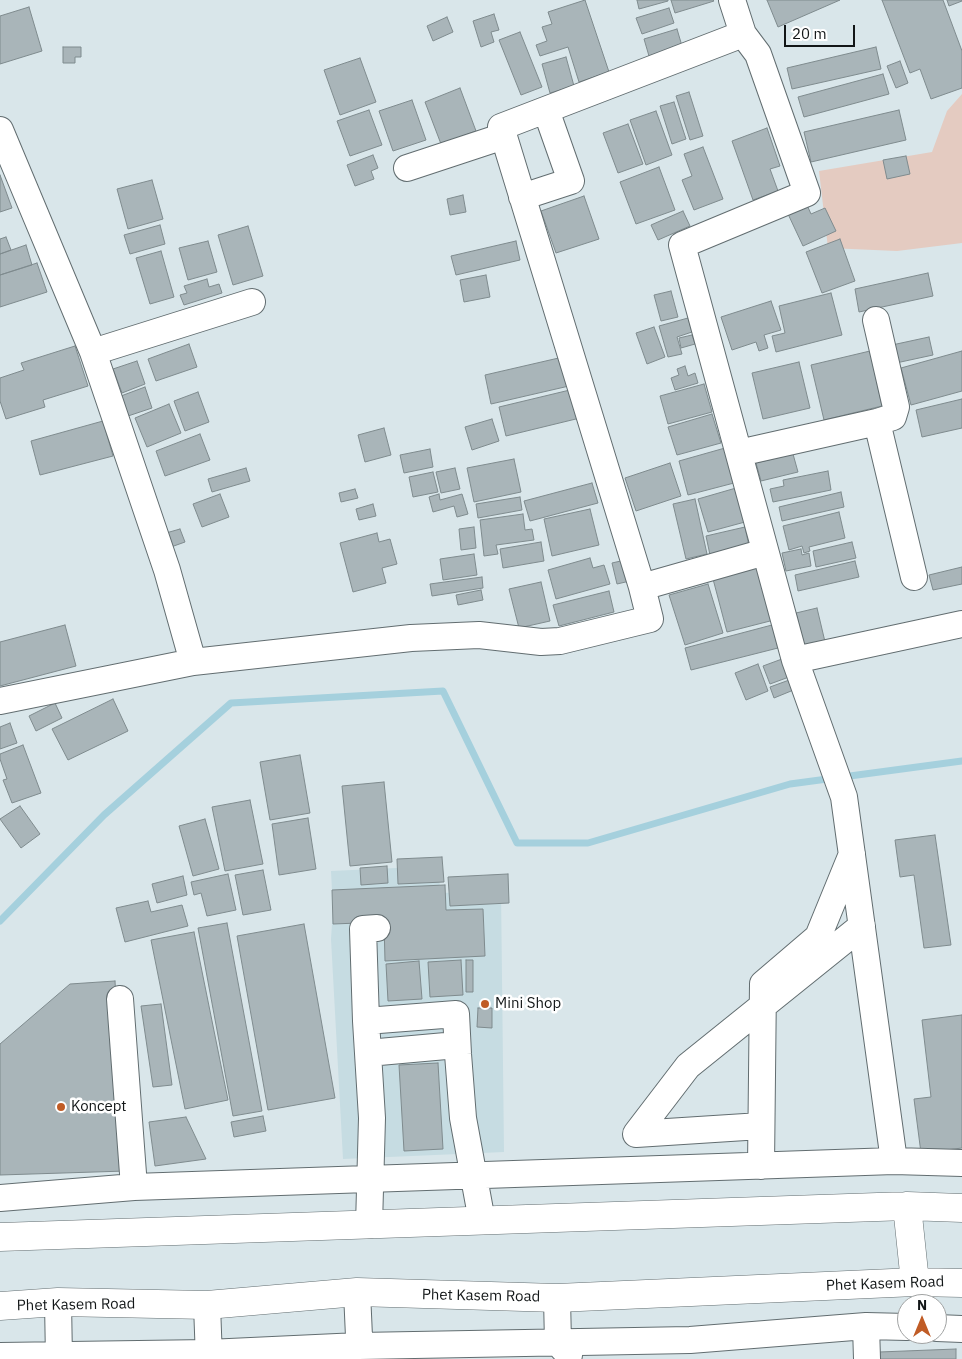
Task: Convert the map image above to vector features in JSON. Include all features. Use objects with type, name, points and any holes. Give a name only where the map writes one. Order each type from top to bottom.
[{"type":"main road","points":[[907,1206],[915,1282]]},
{"type":"main road","points":[[0,1237],[907,1206],[962,1208]]},
{"type":"main road","name":"Phet Kasem Road","points":[[0,1306],[58,1302],[207,1305],[357,1292],[557,1298],[915,1282],[962,1283]]},
{"type":"street","points":[[732,0],[743,34],[758,54],[807,193],[682,245],[795,660],[844,798],[894,1161]]},
{"type":"street","points":[[0,701],[193,662],[428,637],[479,635],[541,642],[560,641],[650,619],[642,587],[501,127],[743,34]]},
{"type":"street","points":[[522,196],[571,181],[546,110]]},
{"type":"street","points":[[0,130],[93,352],[167,570],[193,662]]},
{"type":"street","points":[[407,168],[504,136]]},
{"type":"street","points":[[93,352],[252,302]]},
{"type":"street","points":[[739,453],[893,417],[896,408],[876,320]]},
{"type":"street","points":[[878,422],[914,577]]},
{"type":"street","points":[[642,587],[765,552]]},
{"type":"street","points":[[795,660],[962,624]]},
{"type":"street","points":[[761,1166],[764,984],[818,937],[852,853]]},
{"type":"street","points":[[762,1126],[636,1134],[688,1066],[862,926]]},
{"type":"street","points":[[369,1225],[372,1118],[363,929],[377,928]]},
{"type":"street","points":[[120,998],[134,1187]]},
{"type":"street","points":[[366,1021],[456,1014],[449,1046],[482,1221]]},
{"type":"street","points":[[368,1053],[449,1046]]},
{"type":"street","points":[[0,1198],[134,1187],[894,1161],[962,1163]]},
{"type":"street","points":[[357,1292],[359,1353]]},
{"type":"street","points":[[557,1298],[565,1351]]},
{"type":"street","points":[[58,1302],[59,1357]]},
{"type":"street","points":[[207,1305],[208,1356]]},
{"type":"street","points":[[0,1356],[208,1356],[690,1349],[866,1326],[897,1327]]},
{"type":"street","points":[[866,1326],[866,1359]]},
{"type":"street","points":[[947,1328],[962,1329]]},
{"type":"shaded area","points":[[962,94],[962,243],[897,251],[828,248],[819,171],[932,152],[947,111]]},
{"type":"shaded area","points":[[439,866],[440,893],[501,891],[504,1152],[343,1159],[331,939],[333,910],[331,871]]},
{"type":"building","points":[[585,0],[609,72],[579,82],[568,47],[540,56],[536,45],[547,41],[542,27],[552,24],[548,12]]},
{"type":"building","points":[[637,0],[668,0],[668,1],[639,9]]},
{"type":"building","points":[[671,0],[713,0],[714,1],[675,13]]},
{"type":"building","points":[[767,0],[840,0],[778,27]]},
{"type":"building","points":[[882,0],[943,0],[962,51],[962,88],[931,99],[920,69],[910,73]]},
{"type":"building","points":[[947,0],[962,0],[962,1],[949,6]]},
{"type":"building","points":[[29,7],[42,51],[0,64],[0,16]]},
{"type":"building","points":[[669,8],[674,23],[642,34],[636,18]]},
{"type":"building","points":[[494,14],[499,30],[491,32],[494,42],[481,47],[473,21]]},
{"type":"building","points":[[447,17],[453,32],[433,41],[427,26]]},
{"type":"building","points":[[677,29],[682,46],[649,56],[644,39]]},
{"type":"building","points":[[520,32],[542,87],[521,95],[499,40]]},
{"type":"building","points":[[63,47],[81,47],[81,57],[75,57],[75,63],[63,63]]},
{"type":"building","points":[[876,47],[881,69],[792,89],[787,68]]},
{"type":"building","points":[[566,57],[574,86],[550,93],[542,64]]},
{"type":"building","points":[[360,58],[376,102],[340,115],[324,70]]},
{"type":"building","points":[[900,61],[908,83],[896,88],[887,66]]},
{"type":"building","points":[[883,74],[889,94],[804,117],[798,97]]},
{"type":"building","points":[[460,88],[476,131],[441,144],[425,102]]},
{"type":"building","points":[[689,92],[703,136],[690,140],[676,96]]},
{"type":"building","points":[[412,100],[426,140],[393,151],[379,111]]},
{"type":"building","points":[[674,102],[686,139],[672,144],[660,106]]},
{"type":"building","points":[[369,110],[382,145],[350,156],[337,121]]},
{"type":"building","points":[[899,110],[906,140],[811,162],[804,132]]},
{"type":"building","points":[[656,111],[672,155],[646,165],[630,120]]},
{"type":"building","points":[[628,124],[643,164],[618,173],[603,133]]},
{"type":"building","points":[[767,128],[780,166],[770,169],[778,191],[753,200],[732,141]]},
{"type":"building","points":[[703,147],[723,199],[694,210],[682,180],[692,176],[684,154]]},
{"type":"building","points":[[373,155],[378,168],[371,171],[374,179],[355,186],[347,165]]},
{"type":"building","points":[[906,156],[910,174],[887,179],[883,160]]},
{"type":"building","points":[[659,167],[675,210],[636,224],[620,182]]},
{"type":"building","points":[[0,175],[12,208],[0,212]]},
{"type":"building","points":[[152,180],[163,219],[128,229],[117,189]]},
{"type":"building","points":[[463,195],[466,212],[450,215],[447,199]]},
{"type":"building","points":[[584,196],[599,239],[556,253],[541,211]]},
{"type":"building","points":[[807,205],[811,214],[825,208],[836,231],[803,246],[788,214]]},
{"type":"building","points":[[683,211],[690,226],[658,240],[651,225]]},
{"type":"building","points":[[160,225],[165,244],[130,254],[124,235]]},
{"type":"building","points":[[248,226],[263,276],[233,285],[218,235]]},
{"type":"building","points":[[6,237],[11,250],[0,254],[0,239]]},
{"type":"building","points":[[840,239],[855,281],[822,293],[806,252]]},
{"type":"building","points":[[208,241],[217,272],[188,280],[179,248]]},
{"type":"building","points":[[516,241],[520,260],[456,275],[451,256]]},
{"type":"building","points":[[26,245],[32,265],[0,275],[0,254]]},
{"type":"building","points":[[161,251],[174,297],[150,304],[136,258]]},
{"type":"building","points":[[37,263],[47,292],[0,307],[0,275]]},
{"type":"building","points":[[928,273],[933,296],[859,312],[855,289]]},
{"type":"building","points":[[486,275],[490,297],[464,302],[460,280]]},
{"type":"building","points":[[207,279],[209,287],[219,284],[222,293],[184,305],[180,295],[187,293],[184,286]]},
{"type":"building","points":[[671,291],[678,317],[661,321],[654,295]]},
{"type":"building","points":[[831,293],[842,335],[776,352],[772,336],[785,333],[779,306]]},
{"type":"building","points":[[771,301],[781,330],[764,335],[768,348],[759,351],[756,342],[732,350],[721,317]]},
{"type":"building","points":[[688,318],[692,332],[677,337],[682,354],[668,357],[659,326]]},
{"type":"building","points":[[654,327],[665,357],[647,364],[636,333]]},
{"type":"building","points":[[692,335],[695,344],[681,348],[679,338]]},
{"type":"building","points":[[929,337],[933,355],[896,363],[892,345]]},
{"type":"building","points":[[189,344],[197,367],[156,381],[148,359]]},
{"type":"building","points":[[75,346],[88,386],[43,400],[45,407],[6,419],[0,401],[0,378],[24,370],[21,363]]},
{"type":"building","points":[[870,351],[882,406],[824,420],[811,365]]},
{"type":"building","points":[[962,351],[962,391],[911,405],[901,368]]},
{"type":"building","points":[[563,357],[569,386],[491,404],[485,375]]},
{"type":"building","points":[[137,361],[145,384],[122,393],[113,369]]},
{"type":"building","points":[[799,362],[810,408],[763,419],[752,373]]},
{"type":"building","points":[[685,366],[688,376],[695,373],[698,383],[675,390],[671,378],[679,375],[677,369]]},
{"type":"building","points":[[704,384],[712,412],[668,424],[660,396]]},
{"type":"building","points":[[145,387],[152,408],[128,416],[121,396]]},
{"type":"building","points":[[574,389],[580,418],[506,436],[499,407]]},
{"type":"building","points":[[198,392],[209,422],[185,431],[174,401]]},
{"type":"building","points":[[962,399],[962,428],[922,437],[916,410]]},
{"type":"building","points":[[169,404],[181,433],[147,447],[135,418]]},
{"type":"building","points":[[712,414],[721,443],[677,455],[668,427]]},
{"type":"building","points":[[492,419],[499,441],[472,450],[465,427]]},
{"type":"building","points":[[103,421],[113,456],[40,475],[31,441]]},
{"type":"building","points":[[384,428],[391,455],[365,462],[358,435]]},
{"type":"building","points":[[200,434],[210,460],[165,476],[156,451]]},
{"type":"building","points":[[725,448],[734,483],[688,495],[679,461]]},
{"type":"building","points":[[430,449],[433,467],[404,473],[400,455]]},
{"type":"building","points":[[793,454],[798,472],[761,481],[756,463]]},
{"type":"building","points":[[514,459],[521,492],[474,502],[467,468]]},
{"type":"building","points":[[670,463],[681,496],[636,511],[625,478]]},
{"type":"building","points":[[246,468],[250,481],[212,492],[208,479]]},
{"type":"building","points":[[455,468],[460,489],[441,493],[436,472]]},
{"type":"building","points":[[828,471],[831,490],[773,502],[770,489],[784,486],[783,480]]},
{"type":"building","points":[[433,472],[438,492],[413,497],[409,477]]},
{"type":"building","points":[[592,483],[598,503],[530,521],[524,501]]},
{"type":"building","points":[[736,488],[745,522],[708,532],[698,499]]},
{"type":"building","points":[[355,489],[358,498],[341,502],[339,493]]},
{"type":"building","points":[[841,492],[844,507],[782,521],[779,507]]},
{"type":"building","points":[[220,494],[229,517],[202,527],[193,504]]},
{"type":"building","points":[[439,494],[440,500],[462,494],[468,514],[457,517],[454,506],[433,512],[429,497]]},
{"type":"building","points":[[520,497],[522,510],[478,518],[476,504]]},
{"type":"building","points":[[695,499],[707,554],[686,559],[673,504]]},
{"type":"building","points":[[373,504],[376,516],[359,520],[356,509]]},
{"type":"building","points":[[590,509],[599,545],[552,556],[544,519]]},
{"type":"building","points":[[839,512],[845,538],[809,547],[810,551],[804,553],[802,546],[789,550],[783,526]]},
{"type":"building","points":[[523,514],[525,530],[532,529],[534,540],[496,545],[498,554],[484,556],[480,520]]},
{"type":"building","points":[[474,527],[476,548],[461,550],[459,529]]},
{"type":"building","points":[[745,527],[749,546],[710,555],[706,536]]},
{"type":"building","points":[[180,529],[185,542],[171,547],[166,533]]},
{"type":"building","points":[[377,533],[379,542],[390,539],[397,564],[382,568],[386,583],[353,592],[340,543]]},
{"type":"building","points":[[541,542],[544,561],[503,568],[500,549]]},
{"type":"building","points":[[852,542],[856,558],[816,567],[813,551]]},
{"type":"building","points":[[801,549],[802,555],[809,553],[811,566],[786,571],[782,553]]},
{"type":"building","points":[[474,554],[477,575],[443,580],[440,559]]},
{"type":"building","points":[[590,558],[593,568],[604,565],[610,584],[556,599],[548,570]]},
{"type":"building","points":[[625,560],[630,581],[617,584],[612,563]]},
{"type":"building","points":[[855,561],[859,577],[798,591],[795,575]]},
{"type":"building","points":[[760,566],[774,620],[727,632],[713,579]]},
{"type":"building","points":[[962,567],[962,584],[933,590],[929,575]]},
{"type":"building","points":[[482,577],[483,588],[432,596],[430,584]]},
{"type":"building","points":[[541,582],[550,621],[519,628],[509,589]]},
{"type":"building","points":[[708,584],[723,633],[685,645],[669,595]]},
{"type":"building","points":[[481,590],[483,600],[458,605],[456,595]]},
{"type":"building","points":[[609,591],[614,612],[559,626],[553,605]]},
{"type":"building","points":[[817,608],[826,646],[806,651],[796,613]]},
{"type":"building","points":[[65,625],[76,666],[0,686],[0,642]]},
{"type":"building","points":[[772,625],[778,648],[691,670],[685,648]]},
{"type":"building","points":[[782,659],[789,677],[770,684],[763,666]]},
{"type":"building","points":[[758,664],[768,691],[746,700],[735,673]]},
{"type":"building","points":[[792,679],[796,689],[774,698],[770,687]]},
{"type":"building","points":[[113,699],[128,731],[68,760],[52,729]]},
{"type":"building","points":[[55,703],[62,718],[36,731],[29,716]]},
{"type":"building","points":[[10,723],[17,743],[0,749],[0,727]]},
{"type":"building","points":[[23,745],[41,793],[12,803],[3,780],[7,779],[0,754]]},
{"type":"building","points":[[300,755],[310,813],[270,820],[260,762]]},
{"type":"building","points":[[384,782],[392,862],[350,866],[342,786]]},
{"type":"building","points":[[250,800],[263,864],[225,871],[212,807]]},
{"type":"building","points":[[20,806],[40,834],[21,848],[0,819]]},
{"type":"building","points":[[308,818],[316,869],[279,875],[272,824]]},
{"type":"building","points":[[205,819],[219,869],[193,876],[179,826]]},
{"type":"building","points":[[935,835],[951,945],[924,948],[914,875],[900,877],[895,840]]},
{"type":"building","points":[[442,857],[444,882],[398,884],[397,859]]},
{"type":"building","points":[[387,866],[388,883],[361,885],[360,868]]},
{"type":"building","points":[[263,870],[271,910],[243,915],[235,875]]},
{"type":"building","points":[[228,874],[236,910],[207,916],[201,893],[194,895],[191,882]]},
{"type":"building","points":[[508,874],[509,903],[450,906],[448,877]]},
{"type":"building","points":[[183,876],[187,895],[157,903],[152,884]]},
{"type":"building","points":[[445,885],[446,910],[483,909],[485,956],[385,961],[384,922],[333,924],[332,890]]},
{"type":"building","points":[[148,901],[151,912],[182,905],[188,926],[125,942],[116,908]]},
{"type":"building","points":[[227,923],[262,1111],[233,1116],[198,928]]},
{"type":"building","points":[[304,924],[335,1098],[268,1110],[237,936]]},
{"type":"building","points":[[194,932],[228,1100],[185,1109],[151,940]]},
{"type":"building","points":[[461,960],[463,995],[430,997],[428,962]]},
{"type":"building","points":[[466,960],[473,960],[473,992],[466,992]]},
{"type":"building","points":[[419,961],[422,999],[388,1001],[386,964]]},
{"type":"building","name":"Koncept","points":[[115,981],[126,1171],[0,1175],[0,1044],[70,984]]},
{"type":"building","points":[[161,1004],[172,1085],[153,1087],[141,1006]]},
{"type":"building","points":[[478,1008],[492,1008],[492,1028],[477,1027]]},
{"type":"building","points":[[962,1015],[962,1148],[921,1153],[914,1099],[931,1097],[922,1020]]},
{"type":"building","points":[[438,1063],[443,1149],[404,1151],[399,1065]]},
{"type":"building","points":[[263,1116],[266,1131],[234,1137],[231,1122]]},
{"type":"building","points":[[186,1117],[206,1159],[155,1166],[149,1122]]},
{"type":"building","points":[[956,1349],[956,1359],[880,1359],[879,1352]]},
{"type":"waterway","points":[[0,921],[104,815],[231,703],[443,691],[517,843],[588,843],[790,784],[962,761]]},
{"type":"place","name":"Mini Shop","points":[[485,1004]]},
{"type":"place","name":"Koncept","points":[[61,1107]]}]
